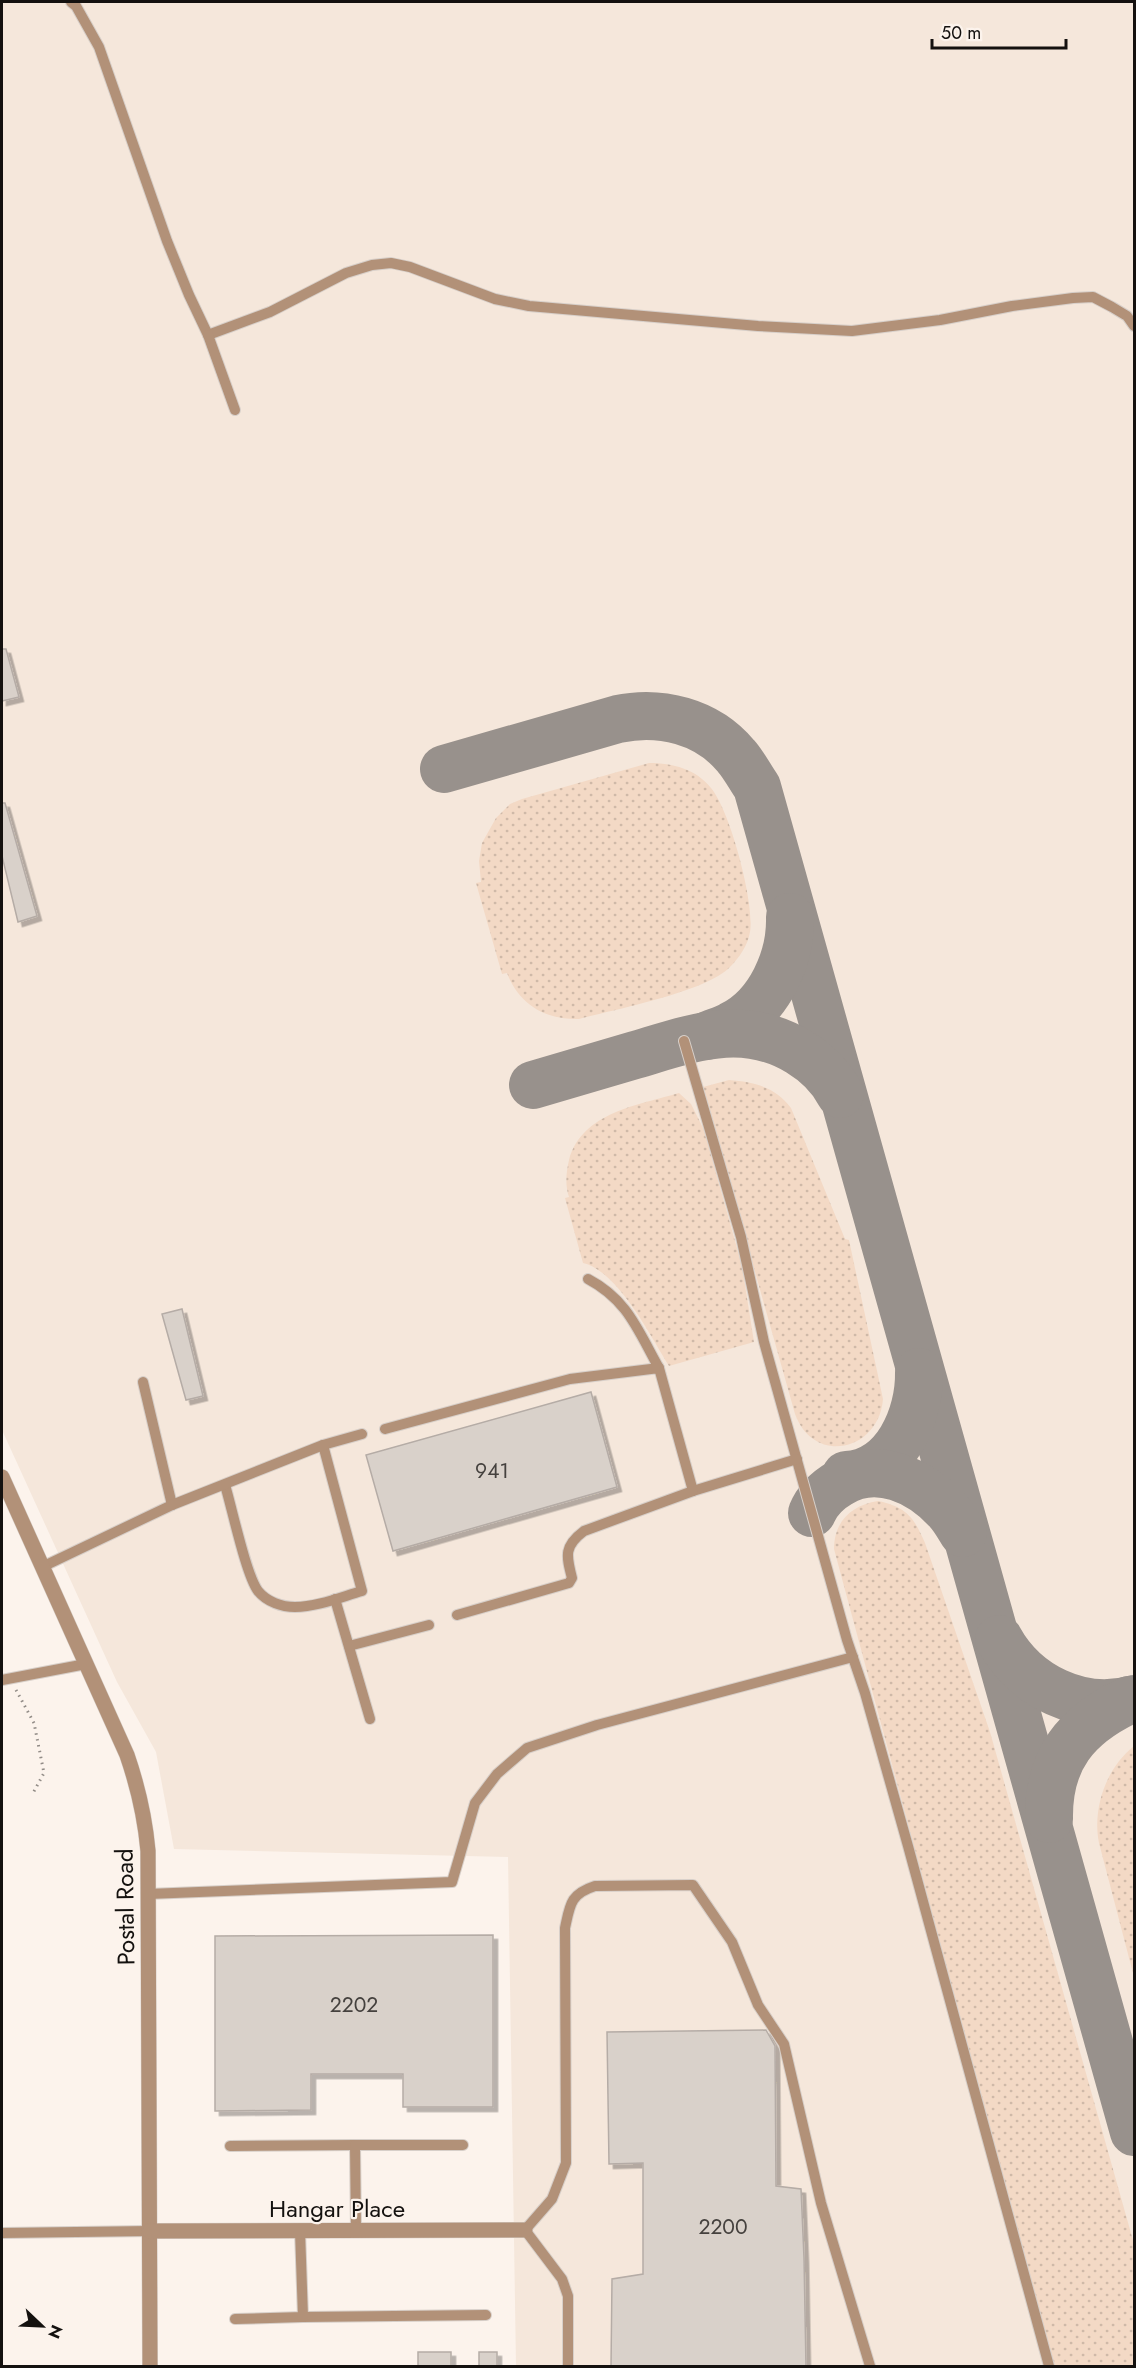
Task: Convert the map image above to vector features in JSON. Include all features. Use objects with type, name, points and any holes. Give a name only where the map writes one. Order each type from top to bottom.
[{"type":"street","name":"Postal Road","points":[[2,1477],[127,1755],[139,1792],[148,1851],[150,2367]]},
{"type":"street","name":"Hangar Place","points":[[150,2231],[525,2230]]},
{"type":"lane","points":[[71,2],[76,6],[99,47],[167,241],[208,335],[235,410]]},
{"type":"lane","points":[[208,335],[270,312],[346,273],[372,265],[391,263],[410,267],[495,299],[529,306],[758,326],[852,331],[940,320],[1012,306],[1093,297],[1127,316],[1134,326]]},
{"type":"lane","points":[[684,1041],[741,1237],[764,1342],[905,1835],[1049,2367]]},
{"type":"lane","points":[[588,1279],[609,1291],[625,1307],[659,1368],[693,1491]]},
{"type":"lane","points":[[385,1429],[570,1379],[659,1368]]},
{"type":"lane","points":[[143,1382],[172,1505]]},
{"type":"lane","points":[[42,1567],[172,1505],[323,1445],[362,1434]]},
{"type":"lane","points":[[225,1485],[252,1580],[263,1596],[282,1606],[295,1607],[308,1606],[363,1591],[323,1445]]},
{"type":"lane","points":[[457,1616],[569,1583],[572,1578],[567,1558],[572,1540],[584,1531],[693,1491],[797,1459]]},
{"type":"lane","points":[[335,1599],[370,1719]]},
{"type":"lane","points":[[349,1646],[429,1624]]},
{"type":"lane","points":[[148,1894],[452,1882],[475,1803],[498,1774],[527,1748],[597,1725],[853,1657]]},
{"type":"lane","points":[[6,1679],[86,1664]]},
{"type":"lane","points":[[568,2367],[567,2296],[562,2279],[525,2230],[552,2199],[566,2163],[565,1928],[570,1904],[580,1890],[595,1886],[693,1885],[732,1942],[758,2005],[784,2044],[821,2203],[870,2367]]},
{"type":"lane","points":[[355,2145],[356,2231]]},
{"type":"lane","points":[[230,2146],[463,2145]]},
{"type":"lane","points":[[2,2233],[150,2231]]},
{"type":"lane","points":[[300,2231],[303,2317]]},
{"type":"lane","points":[[235,2319],[486,2315]]},
{"type":"path","points":[[6,1679],[34,1724],[44,1773],[32,1795]]},
{"type":"shaded area","points":[[2,2],[1134,2],[1134,2366],[516,2366],[508,1857],[174,1849],[156,1752],[117,1682],[2,1430]]},
{"type":"shaded area","points":[[649,763],[667,764],[691,772],[705,781],[718,799],[733,836],[745,880],[751,919],[747,942],[730,967],[718,976],[681,992],[579,1019],[567,1019],[545,1013],[526,1002],[512,984],[507,973],[502,974],[476,883],[481,882],[479,861],[482,843],[496,818],[510,804]]},
{"type":"shaded area","points":[[729,1080],[747,1082],[771,1090],[791,1108],[845,1239],[849,1240],[883,1399],[879,1417],[870,1431],[845,1446],[830,1446],[816,1441],[804,1430],[795,1414],[703,1087]]},
{"type":"shaded area","points":[[679,1093],[691,1104],[704,1130],[742,1266],[754,1342],[669,1366],[621,1291],[609,1278],[583,1263],[565,1198],[569,1197],[566,1179],[569,1160],[576,1144],[586,1131],[614,1113]]},
{"type":"shaded area","points":[[878,1501],[903,1510],[913,1520],[921,1534],[990,1732],[1134,2244],[1134,2366],[1054,2366],[834,1549],[837,1531],[846,1516],[860,1506]]},
{"type":"shaded area","points":[[1134,1746],[1134,1977],[1097,1830],[1103,1790],[1116,1766]]},
{"type":"building","points":[[2,649],[6,649],[19,697],[2,701]]},
{"type":"building","points":[[2,803],[5,803],[37,916],[18,922],[2,856]]},
{"type":"building","points":[[182,1309],[203,1396],[186,1400],[162,1314]]},
{"type":"building","points":[[591,1392],[617,1487],[393,1551],[366,1455]]},
{"type":"building","points":[[493,1935],[493,2107],[403,2107],[403,2074],[311,2074],[311,2110],[215,2111],[215,1936]]},
{"type":"building","points":[[766,2030],[775,2046],[776,2186],[801,2189],[806,2367],[611,2367],[612,2279],[643,2274],[643,2163],[609,2164],[607,2032]]},
{"type":"building","points":[[418,2352],[451,2352],[451,2367],[418,2367]]},
{"type":"building","points":[[479,2352],[497,2352],[497,2367],[479,2367]]},
{"type":"taxiway","points":[[444,769],[618,719],[650,716],[682,721],[711,734],[736,756],[757,787],[1134,2132]]},
{"type":"taxiway","points":[[706,1036],[729,1027],[745,1017],[767,993],[776,979],[787,948],[790,917]]},
{"type":"taxiway","points":[[533,1085],[677,1043],[718,1034],[738,1034],[758,1036],[799,1052],[822,1070],[840,1094]]},
{"type":"taxiway","points":[[846,1475],[864,1472],[879,1464],[902,1439],[915,1406],[919,1372]]},
{"type":"taxiway","points":[[812,1513],[823,1496],[840,1483],[854,1476],[869,1473],[883,1474],[897,1477],[924,1490],[949,1512],[963,1533]]},
{"type":"taxiway","points":[[999,1639],[1010,1656],[1024,1670],[1039,1683],[1056,1692],[1094,1703],[1114,1703],[1134,1699]]},
{"type":"taxiway","points":[[1049,1819],[1054,1779],[1069,1746],[1094,1721],[1129,1700]]}]
